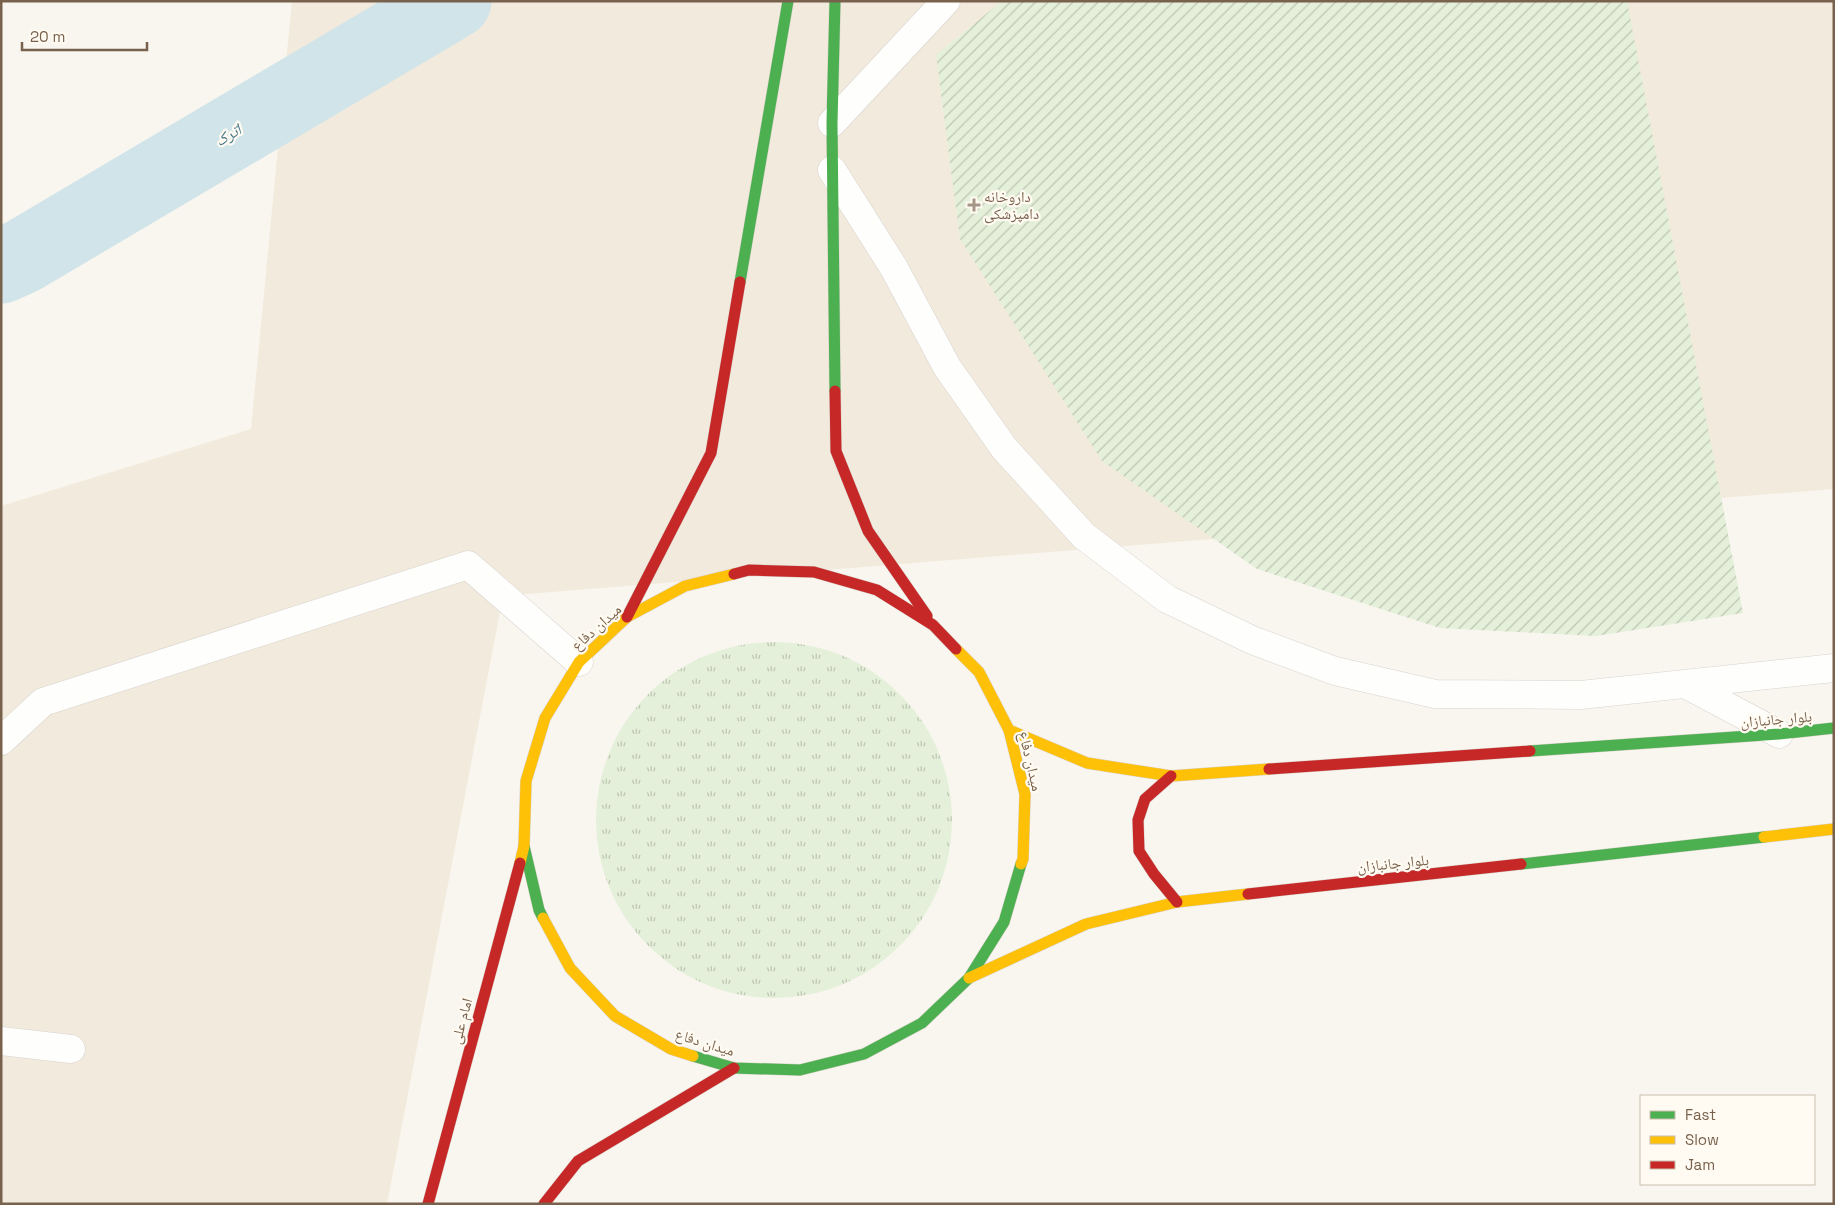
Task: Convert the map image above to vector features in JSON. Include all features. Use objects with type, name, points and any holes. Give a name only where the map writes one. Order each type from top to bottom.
[{"type":"main road","points":[[627,617],[711,453],[788,1]]},
{"type":"main road","points":[[835,1],[832,170],[836,451],[868,531],[933,625]]},
{"type":"main road","name":"میدان دفاع","points":[[749,570],[814,572],[877,590],[933,625],[978,672],[1009,730],[1025,794],[1023,859],[1004,922],[970,978],[922,1023],[864,1054],[800,1070],[734,1068],[671,1049],[615,1016],[570,968],[539,910],[524,846],[526,781],[544,718],[579,662],[627,617],[685,586],[749,570]]},
{"type":"main road","name":"بلوار جانبازان","points":[[1009,730],[1088,763],[1171,776],[1779,734],[1834,728]]},
{"type":"main road","points":[[1171,776],[1145,799],[1138,820],[1138,836],[1139,851],[1154,874],[1177,902]]},
{"type":"main road","name":"بلوار جانبازان","points":[[970,978],[1086,924],[1177,902],[1834,830]]},
{"type":"main road","name":"امام علی","points":[[428,1204],[524,846]]},
{"type":"main road","points":[[544,1204],[578,1161],[734,1068]]},
{"type":"street","points":[[832,123],[946,1]]},
{"type":"street","points":[[832,170],[894,268],[947,367],[1004,448],[1084,536],[1167,599],[1252,640],[1335,671],[1435,694],[1581,695],[1834,668]]},
{"type":"street","points":[[1,741],[43,702],[468,565],[579,662]]},
{"type":"street","points":[[1687,684],[1779,734]]},
{"type":"street","points":[[1,1041],[71,1049]]},
{"type":"shaded area","points":[[292,1],[1834,1],[1834,489],[503,596],[387,1204],[1,1204],[1,506],[251,429]]},
{"type":"green space","points":[[1002,1],[1627,1],[1743,613],[1596,636],[1440,628],[1257,569],[1102,461],[960,239],[936,55]]},
{"type":"green space","points":[[774,642],[809,645],[842,656],[873,672],[900,694],[922,721],[938,752],[949,785],[952,820],[949,855],[938,888],[922,919],[900,946],[873,968],[842,984],[809,995],[774,998],[739,995],[706,984],[675,968],[648,946],[626,919],[610,888],[599,855],[596,820],[599,785],[610,752],[626,721],[648,694],[675,672],[706,656],[739,645]]},
{"type":"waterway","name":"اترک","points":[[1,266],[23,256],[454,1]]},
{"type":"traffic: fast","points":[[740,282],[788,1]]},
{"type":"traffic: fast","points":[[835,1],[832,123],[835,391]]},
{"type":"traffic: fast","points":[[1530,751],[1779,734],[1834,728]]},
{"type":"traffic: fast","points":[[1521,864],[1764,837]]},
{"type":"traffic: fast","points":[[524,846],[539,910],[543,918]]},
{"type":"traffic: fast","points":[[693,1056],[734,1068],[800,1070],[864,1054],[922,1023],[969,978],[1004,922],[1021,864]]},
{"type":"traffic: slow","points":[[520,863],[524,846],[526,781],[545,718],[579,662],[627,617],[685,586],[734,574]]},
{"type":"traffic: slow","points":[[956,649],[979,672],[1009,730],[1025,794],[1023,859],[1021,864]]},
{"type":"traffic: slow","points":[[1009,730],[1087,763],[1171,776],[1269,769]]},
{"type":"traffic: slow","points":[[1764,837],[1834,829]]},
{"type":"traffic: slow","points":[[969,978],[1086,924],[1177,902],[1248,894]]},
{"type":"traffic: slow","points":[[543,918],[570,968],[615,1016],[671,1049],[693,1056]]},
{"type":"traffic: jam","points":[[627,617],[711,453],[740,282]]},
{"type":"traffic: jam","points":[[835,391],[836,451],[868,531],[927,616]]},
{"type":"traffic: jam","points":[[734,574],[749,570],[814,572],[877,590],[933,625],[956,649]]},
{"type":"traffic: jam","points":[[1269,769],[1530,751]]},
{"type":"traffic: jam","points":[[1171,776],[1145,799],[1138,820],[1139,851],[1154,874],[1177,902]]},
{"type":"traffic: jam","points":[[428,1204],[520,863]]},
{"type":"traffic: jam","points":[[1248,894],[1521,864]]},
{"type":"traffic: jam","points":[[544,1204],[578,1161],[734,1068]]},
{"type":"place","name":"داروخانه دامپزشکی","points":[[974,205]]}]
